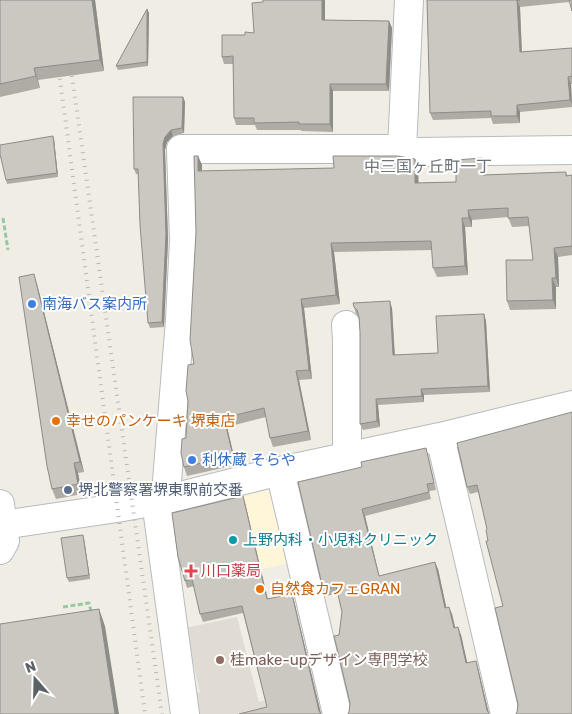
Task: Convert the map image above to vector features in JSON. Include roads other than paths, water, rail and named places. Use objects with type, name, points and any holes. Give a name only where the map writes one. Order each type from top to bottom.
[{"type":"street","points":[[402,149],[409,0]]},
{"type":"street","points":[[185,714],[162,500],[167,481],[180,320],[184,240],[181,149],[402,149],[417,152],[572,150]]},
{"type":"street","points":[[346,325],[347,456]]},
{"type":"street","points":[[1,526],[162,500],[280,471],[440,437],[572,405]]},
{"type":"street","points":[[440,437],[505,714]]},
{"type":"street","points":[[280,471],[337,714]]},
{"type":"railway","points":[[70,62],[162,714]]},
{"type":"railway","points":[[58,65],[145,714]]},
{"type":"place","name":"南海バス案内所","points":[[32,304]]},
{"type":"place","name":"幸せのパンケーキ 堺東店","points":[[56,421]]},
{"type":"place","name":"利休蔵 そらや","points":[[192,460]]},
{"type":"place","name":"堺北警察署堺東駅前交番","points":[[68,490]]},
{"type":"place","name":"上野内科・小児科クリニック","points":[[233,540]]},
{"type":"place","name":"川口薬局","points":[[191,571]]},
{"type":"place","name":"自然食カフェGRAN","points":[[260,589]]},
{"type":"place","name":"桂make-upデザイン専門学校","points":[[220,660]]},
{"type":"district","name":"中三国ヶ丘町一丁","points":[[428,166]]}]
